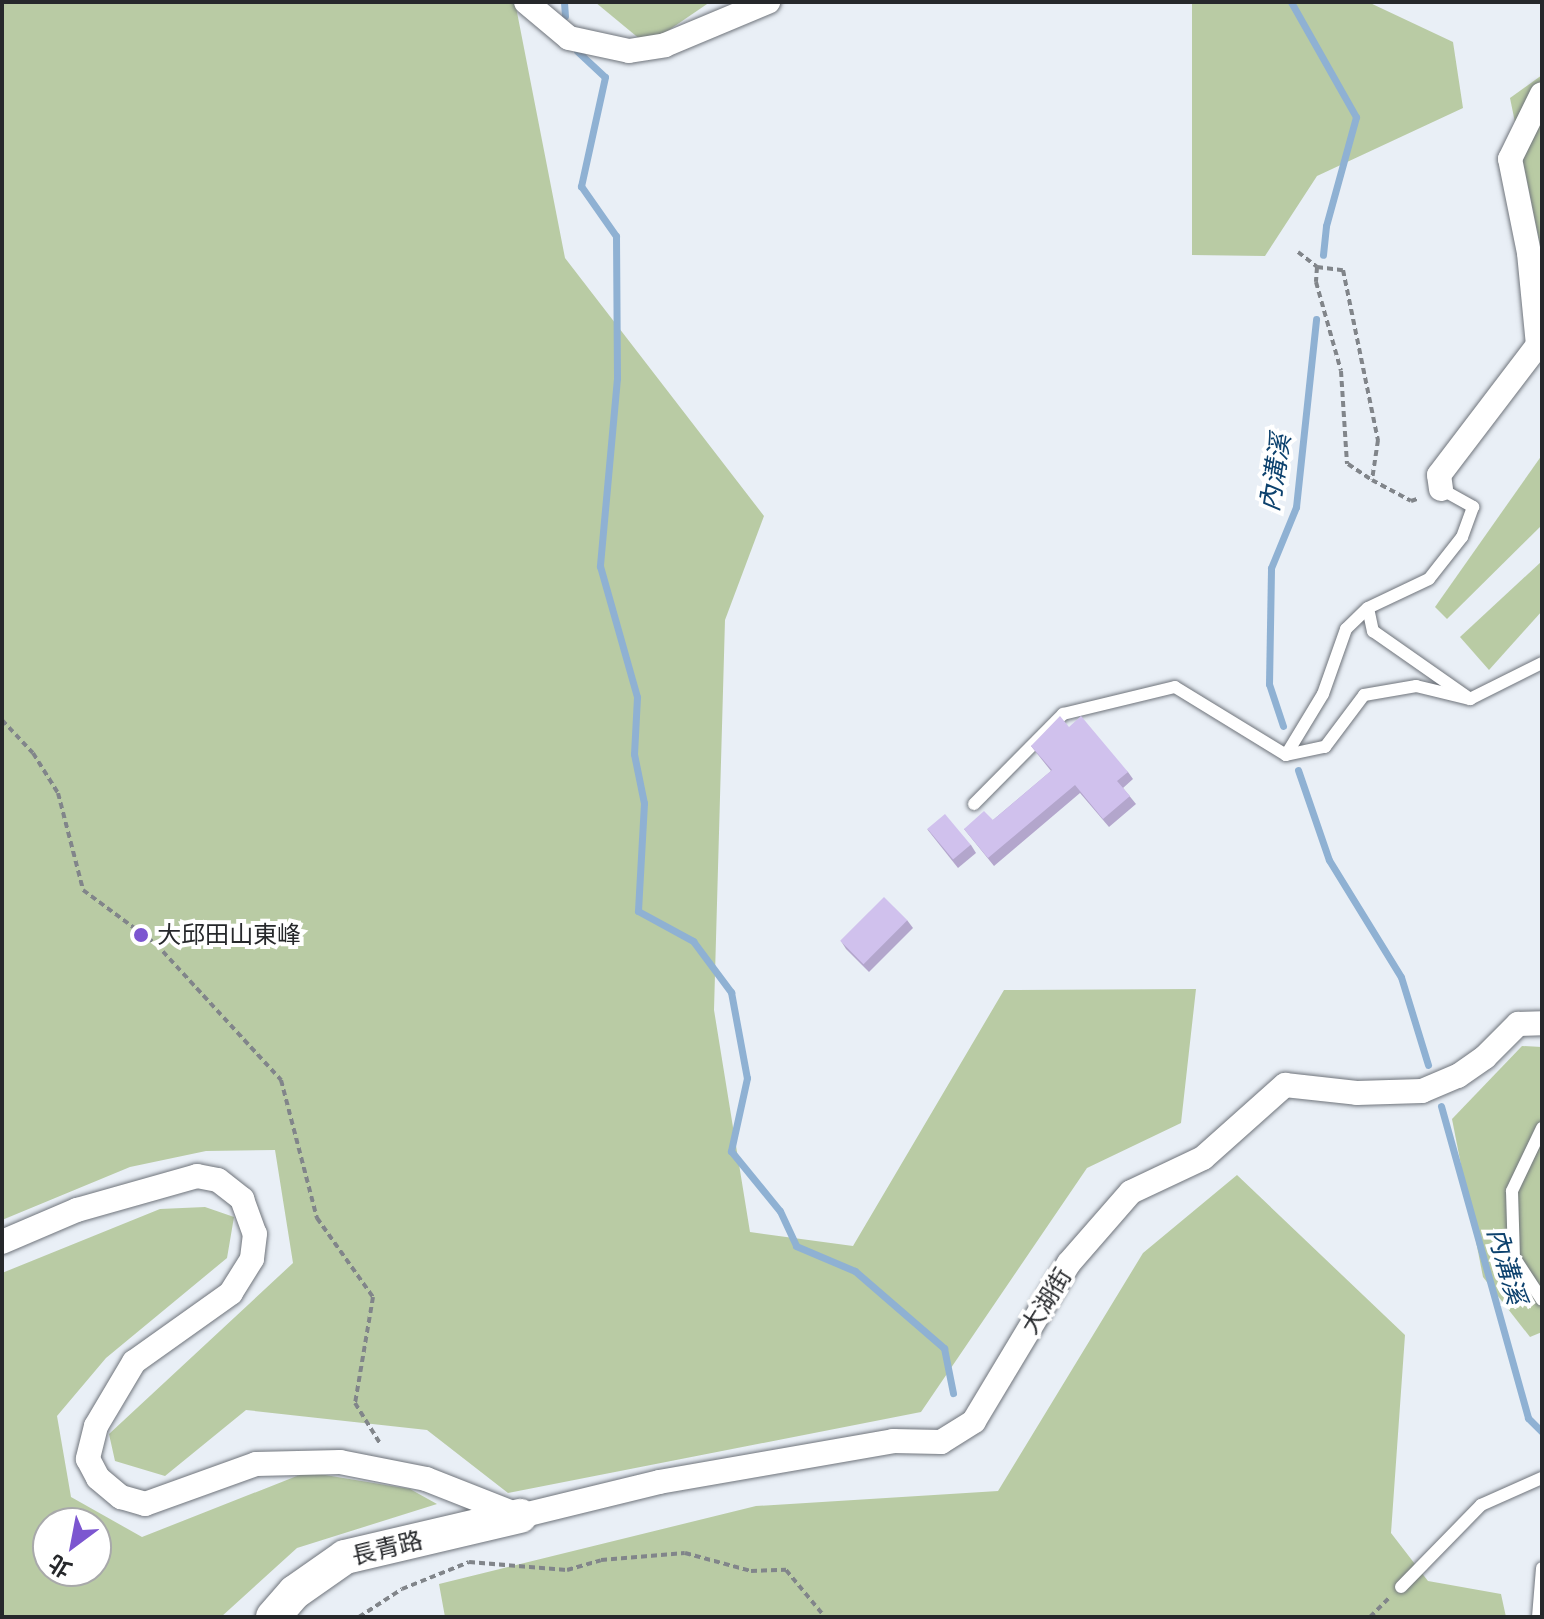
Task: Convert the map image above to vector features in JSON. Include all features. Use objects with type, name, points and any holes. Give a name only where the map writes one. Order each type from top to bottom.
[{"type":"street","points":[[526,2],[569,38],[629,51],[665,45],[768,2]]},
{"type":"street","points":[[1441,489],[1439,475],[1538,345],[1529,253],[1510,159],[1542,94]]},
{"type":"street","name":"大湖街","points":[[520,1516],[659,1482],[893,1441],[941,1442],[974,1421],[1069,1263],[1131,1192],[1203,1158],[1285,1085],[1357,1093],[1422,1091],[1458,1076],[1485,1057],[1518,1024],[1542,1023]]},
{"type":"street","points":[[2,1242],[77,1210],[197,1176],[218,1180],[242,1199],[255,1234],[252,1259],[231,1293],[134,1362],[96,1426],[88,1459],[98,1478],[121,1497],[145,1504],[256,1464],[340,1462],[426,1479],[520,1516]]},
{"type":"street","name":"長青路","points":[[273,1617],[295,1592],[345,1557],[520,1516]]},
{"type":"lane","points":[[1286,755],[1323,694],[1346,629],[1368,608],[1429,579],[1462,537],[1473,507],[1441,489]]},
{"type":"lane","points":[[1368,608],[1373,631],[1470,699]]},
{"type":"lane","points":[[974,804],[1063,714],[1175,687],[1286,755],[1325,747],[1364,695],[1416,686],[1470,699],[1542,663]]},
{"type":"lane","points":[[1542,1128],[1512,1191],[1514,1257],[1542,1300]]},
{"type":"lane","points":[[1401,1587],[1481,1505],[1542,1478]]},
{"type":"lane","points":[[1538,1617],[1542,1568]]},
{"type":"path","points":[[1298,252],[1317,267],[1343,270],[1378,440],[1372,480]]},
{"type":"path","points":[[1317,267],[1316,282],[1341,371],[1347,463],[1411,501],[1441,489]]},
{"type":"path","points":[[2,720],[33,753],[58,793],[83,890],[156,944],[281,1080],[317,1218],[373,1297],[355,1403],[399,1474]]},
{"type":"path","points":[[359,1617],[402,1589],[469,1562],[567,1570],[601,1560],[685,1553],[751,1571],[786,1570],[825,1617]]},
{"type":"path","points":[[1370,1617],[1401,1587]]},
{"type":"green space","points":[[2,2],[515,2],[565,258],[764,516],[725,620],[714,1010],[750,1232],[853,1246],[1004,990],[1196,989],[1181,1123],[1087,1168],[921,1412],[508,1493],[427,1430],[246,1410],[165,1476],[115,1461],[109,1434],[293,1263],[275,1150],[206,1151],[130,1167],[2,1220]]},
{"type":"green space","points":[[595,2],[710,2],[647,45]]},
{"type":"green space","points":[[1192,2],[1368,2],[1453,42],[1463,108],[1317,176],[1265,256],[1192,255]]},
{"type":"green space","points":[[1542,75],[1542,254],[1510,98]]},
{"type":"green space","points":[[1542,455],[1542,525],[1447,619],[1435,607]]},
{"type":"green space","points":[[1542,561],[1542,611],[1489,670],[1460,637]]},
{"type":"green space","points":[[1522,1046],[1542,1047],[1542,1332],[1530,1337],[1483,1277],[1452,1119]]},
{"type":"green space","points":[[1237,1175],[1405,1335],[1391,1533],[1428,1581],[1501,1594],[1506,1617],[445,1617],[439,1584],[756,1506],[998,1491],[1143,1253]]},
{"type":"green space","points":[[205,1207],[234,1217],[227,1258],[106,1358],[57,1416],[71,1497],[89,1507],[32,1507],[32,1587],[112,1587],[112,1520],[142,1537],[307,1472],[410,1489],[437,1504],[297,1548],[221,1617],[2,1617],[2,1273],[160,1209]]},
{"type":"building","points":[[1060,716],[1069,727],[1081,716],[1128,772],[1117,781],[1130,796],[1103,819],[1075,785],[988,858],[964,829],[984,811],[993,820],[1052,770],[1031,746]]},
{"type":"building","points":[[945,814],[971,845],[953,859],[927,829]]},
{"type":"building","points":[[884,897],[907,920],[863,964],[840,941]]},
{"type":"waterway","points":[[564,2],[565,16]]},
{"type":"waterway","name":"內溝溪","points":[[1291,2],[1356,117],[1326,226],[1323,255]]},
{"type":"waterway","points":[[577,51],[605,77],[581,186],[616,236],[617,378],[600,566],[637,697],[634,754],[644,803],[638,911],[693,941],[731,992],[747,1078],[731,1151],[780,1211],[796,1246],[855,1271],[944,1348],[953,1393]]},
{"type":"waterway","name":"內溝溪","points":[[1283,726],[1269,684],[1271,568],[1296,507],[1316,319]]},
{"type":"waterway","name":"內溝溪","points":[[1298,770],[1329,860],[1401,977],[1428,1065]]},
{"type":"waterway","name":"內溝溪","points":[[1441,1106],[1528,1418],[1542,1432]]},
{"type":"place","name":"大邱田山東峰","points":[[141,935]]}]
